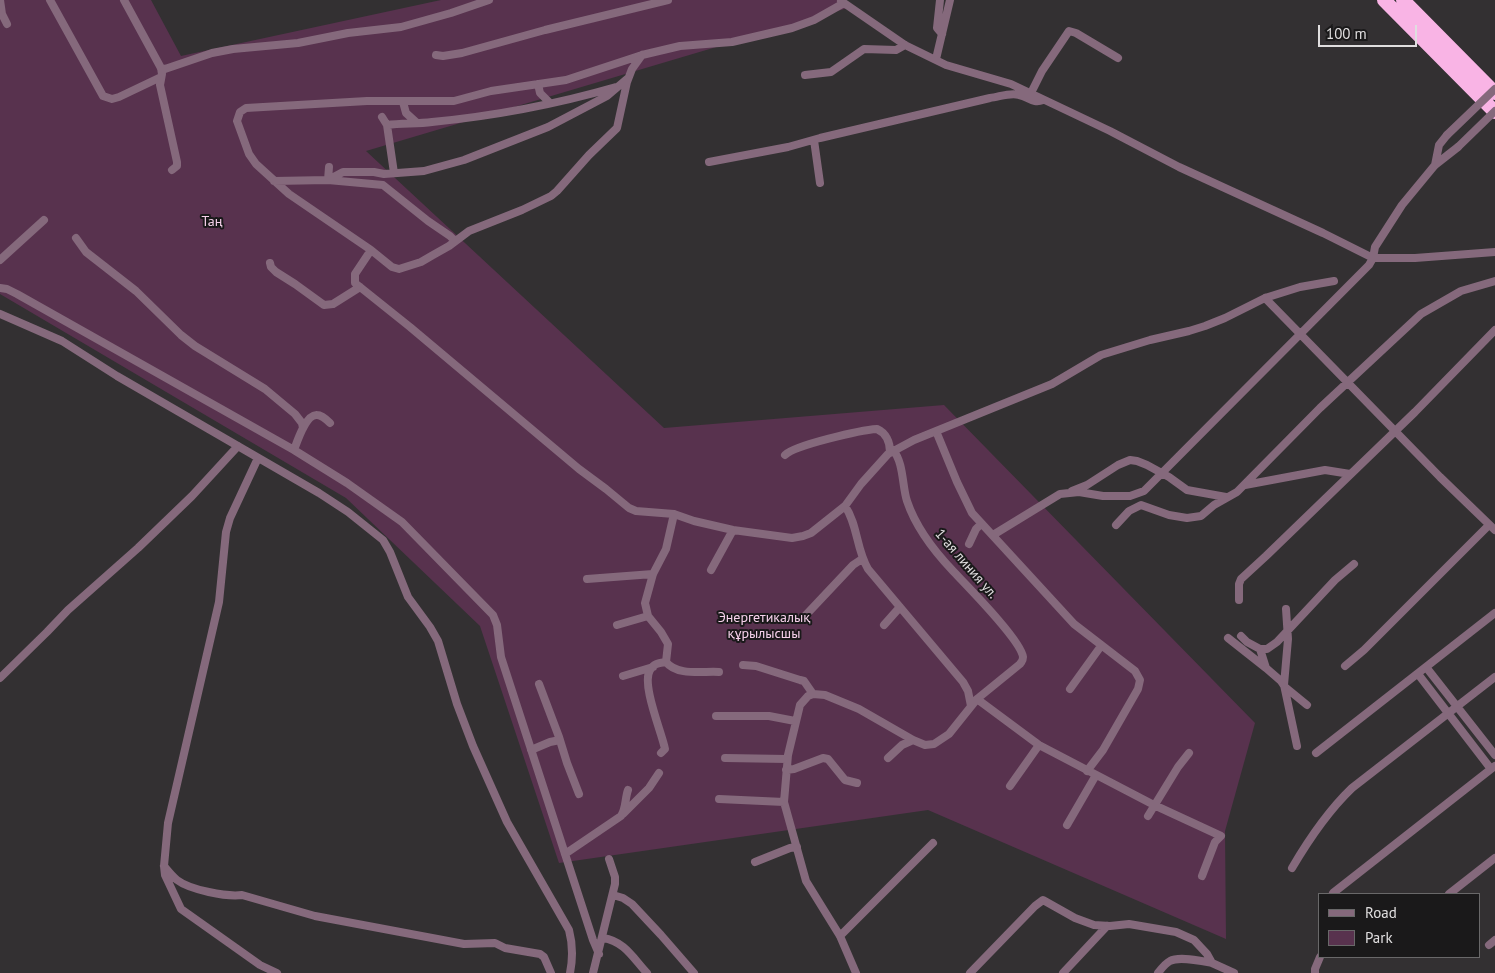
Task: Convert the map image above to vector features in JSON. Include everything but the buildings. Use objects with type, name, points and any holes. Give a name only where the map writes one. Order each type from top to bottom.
[{"type":"highway","points":[[1384,0],[1495,111]]},
{"type":"highway","points":[[1403,0],[1495,93]]},
{"type":"street","points":[[0,0],[2,14],[7,24]]},
{"type":"street","points":[[50,0],[103,96],[112,99],[119,97],[165,69],[212,53],[240,48],[292,44],[348,33],[401,27],[489,0]]},
{"type":"street","points":[[124,0],[161,72],[160,85],[177,162],[177,166],[172,170]]},
{"type":"street","points":[[436,55],[443,56],[462,53],[545,30],[668,0]]},
{"type":"street","points":[[940,0],[937,28],[942,34]]},
{"type":"street","points":[[936,59],[950,0]]},
{"type":"street","points":[[628,78],[617,128],[589,155],[557,191],[531,206],[469,231],[449,246],[421,262],[399,269],[392,267],[371,250],[289,194],[274,181],[248,154],[236,121],[237,116],[246,108],[329,103],[447,102],[491,92],[571,79],[642,55],[680,46],[744,40],[792,28],[814,20],[842,1],[905,45],[961,70],[1011,84],[1031,93],[1179,167],[1373,258],[1414,258],[1495,252]]},
{"type":"street","points":[[1031,93],[1042,71],[1069,31],[1076,33],[1118,58]]},
{"type":"street","points":[[806,75],[831,72],[864,49],[896,50],[905,45]]},
{"type":"street","points":[[328,180],[344,172],[384,174],[434,169],[513,142],[571,115],[606,96],[622,85],[642,55]]},
{"type":"street","points":[[538,84],[540,93],[550,103]]},
{"type":"street","points":[[387,125],[475,116],[550,103],[622,85]]},
{"type":"street","points":[[1435,166],[1439,145],[1447,134],[1495,89]]},
{"type":"street","points":[[709,162],[748,156],[1008,95],[1020,95],[1034,101],[1043,100]]},
{"type":"street","points":[[403,102],[406,113],[417,123]]},
{"type":"street","points":[[1069,492],[1130,496],[1144,491],[1369,266],[1375,247],[1402,205],[1435,166],[1458,147],[1495,111]]},
{"type":"street","points":[[382,117],[387,125],[394,173]]},
{"type":"street","points":[[814,140],[820,183]]},
{"type":"street","points":[[328,180],[329,167]]},
{"type":"street","points":[[274,181],[328,180],[382,184],[455,241]]},
{"type":"street","points":[[0,260],[44,220]]},
{"type":"street","points":[[76,238],[86,252],[136,292],[181,335],[220,362],[257,382],[295,414],[302,423],[303,428]]},
{"type":"street","points":[[371,250],[354,277],[355,283],[579,469],[629,508],[641,512],[674,514],[704,524],[734,530],[792,538],[811,533],[845,506],[861,484],[892,451],[930,432],[1052,384],[1101,355],[1150,340],[1189,332],[1225,318],[1265,298],[1300,287],[1334,281]]},
{"type":"street","points":[[270,263],[276,272],[324,305],[333,304],[360,287]]},
{"type":"street","points":[[1116,525],[1130,510],[1141,505],[1170,515],[1194,518],[1201,516],[1245,485],[1347,383],[1421,314],[1461,292],[1495,281]]},
{"type":"street","points":[[0,288],[17,294],[294,450],[347,483],[397,518],[493,614],[497,625],[501,658],[598,954]]},
{"type":"street","points":[[1265,298],[1347,383],[1492,527],[1345,666]]},
{"type":"street","points":[[0,314],[62,341],[117,376],[348,512],[383,540],[390,552],[408,597],[438,641],[457,704],[473,746],[507,822],[569,930],[573,959],[570,973]]},
{"type":"street","points":[[1239,600],[1239,584],[1241,579],[1495,330]]},
{"type":"street","points":[[294,450],[307,420],[317,415],[330,423]]},
{"type":"street","name":"1-ая линия ул.","points":[[786,455],[793,449],[806,445],[877,429],[888,439],[892,451],[899,460],[909,507],[924,535],[936,554],[1007,632],[1022,654],[1023,660],[1020,664],[977,699]]},
{"type":"street","points":[[936,431],[956,482],[972,513],[981,524],[1074,624],[1139,676],[1140,685],[1103,750],[1088,771]]},
{"type":"street","points":[[0,678],[68,610],[138,548],[192,496],[238,446]]},
{"type":"street","points":[[258,458],[230,518],[226,532],[217,611],[168,823],[164,866],[165,875],[181,909],[260,965],[277,973]]},
{"type":"street","points":[[993,535],[1055,496],[1087,485],[1118,465],[1130,460],[1137,461],[1162,473],[1187,490],[1226,497]]},
{"type":"street","points":[[1245,485],[1325,470],[1350,474]]},
{"type":"street","points":[[845,506],[852,520],[862,559],[877,581],[963,682],[968,691],[971,706]]},
{"type":"street","points":[[666,662],[668,644],[648,616],[646,603],[653,574],[666,549],[674,514]]},
{"type":"street","points":[[970,544],[976,529],[981,524]]},
{"type":"street","points":[[711,570],[734,530]]},
{"type":"street","points":[[804,617],[853,565],[862,559]]},
{"type":"street","points":[[1241,636],[1247,642],[1260,649],[1267,649],[1288,631],[1334,580],[1354,564]]},
{"type":"street","points":[[587,579],[653,574]]},
{"type":"street","points":[[884,624],[900,607]]},
{"type":"street","points":[[1286,609],[1288,631],[1284,685],[1297,746]]},
{"type":"street","points":[[1316,753],[1495,613]]},
{"type":"street","points":[[618,625],[648,616]]},
{"type":"street","points":[[1228,638],[1266,668],[1307,705]]},
{"type":"street","points":[[1070,689],[1101,646]]},
{"type":"street","points":[[1260,649],[1266,668]]},
{"type":"street","points":[[661,754],[665,749],[662,733],[653,710],[648,683],[648,675],[653,667],[657,663],[666,662],[675,670],[718,672]]},
{"type":"street","points":[[743,665],[756,666],[804,681],[814,694]]},
{"type":"street","points":[[622,676],[653,667]]},
{"type":"street","points":[[1426,667],[1495,756]]},
{"type":"street","points":[[1333,893],[1494,767],[1448,714],[1418,674]]},
{"type":"street","points":[[1292,868],[1305,845],[1346,794],[1495,677]]},
{"type":"street","points":[[539,684],[579,794]]},
{"type":"street","points":[[856,973],[840,936],[806,881],[784,802],[787,759],[795,721],[800,705],[808,696],[814,694],[825,694],[845,702],[913,740],[930,745],[943,740],[955,728],[977,699],[1039,745],[1154,805],[1221,836],[1216,842],[1202,876]]},
{"type":"street","points":[[716,716],[769,716],[795,721]]},
{"type":"street","points":[[531,750],[560,740]]},
{"type":"street","points":[[888,758],[902,744],[913,740]]},
{"type":"street","points":[[1010,786],[1039,745]]},
{"type":"street","points":[[1148,816],[1188,753]]},
{"type":"street","points":[[725,758],[787,759]]},
{"type":"street","points":[[786,770],[794,769],[823,758],[828,759],[845,780],[857,783]]},
{"type":"street","points":[[565,854],[623,814],[649,788],[659,773]]},
{"type":"street","points":[[1067,825],[1096,775]]},
{"type":"street","points":[[623,814],[628,790]]},
{"type":"street","points":[[719,799],[784,802]]},
{"type":"street","points":[[840,936],[933,843]]},
{"type":"street","points":[[755,862],[797,847]]},
{"type":"street","points":[[1450,893],[1495,858]]},
{"type":"street","points":[[593,973],[613,895],[615,877],[609,859]]},
{"type":"street","points":[[164,866],[177,880],[188,886],[233,896],[242,895],[315,916],[464,944],[495,943],[505,948],[540,954],[544,957],[551,973]]},
{"type":"street","points":[[613,895],[623,898],[632,904],[694,973]]},
{"type":"street","points":[[970,973],[1043,900],[1084,922],[1107,926],[1129,924],[1176,932],[1194,940],[1208,954],[1212,963]]},
{"type":"street","points":[[1063,973],[1107,926]]},
{"type":"street","points":[[603,938],[619,943],[647,973]]},
{"type":"street","points":[[1315,973],[1320,958]]},
{"type":"street","points":[[1158,973],[1170,961],[1177,960],[1199,960],[1212,963],[1234,973]]},
{"type":"green space","points":[[0,0],[151,0],[181,56],[441,0],[839,0],[851,7],[366,151],[664,428],[944,405],[1255,723],[1225,831],[1226,939],[928,810],[559,863],[480,626],[346,498],[0,294]]},
{"type":"park label","name":"Таң","points":[[212,222]]},
{"type":"park label","name":"Энергетикалық құрылысшы","points":[[764,626]]}]
